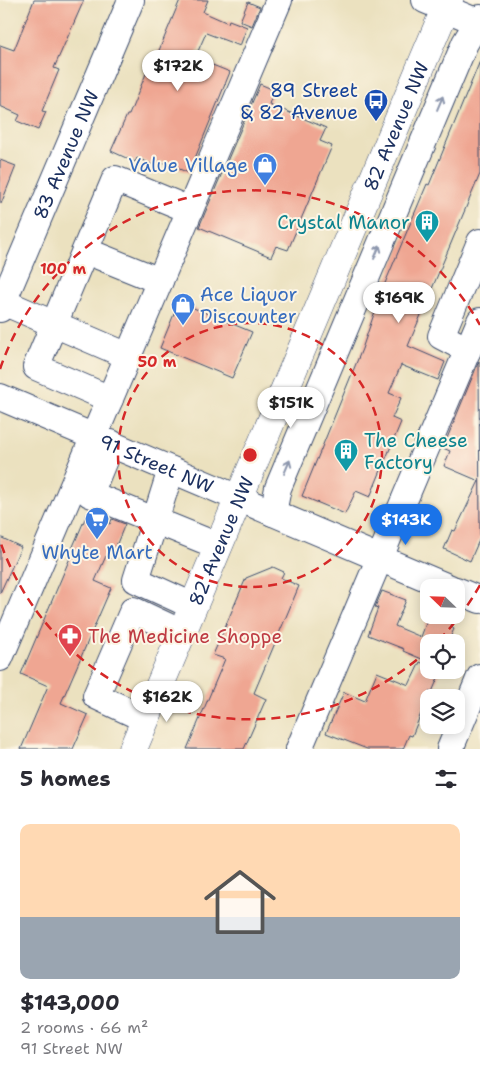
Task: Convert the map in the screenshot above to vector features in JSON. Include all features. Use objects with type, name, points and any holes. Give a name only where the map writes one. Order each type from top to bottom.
[{"type":"main road","name":"82 Avenue NW","points":[[133,749],[239,498],[440,3]]},
{"type":"street","name":"83 Avenue NW","points":[[1,305],[132,0]]},
{"type":"street","points":[[62,558],[90,494],[110,399],[279,0]]},
{"type":"street","points":[[440,3],[479,21]]},
{"type":"street","name":"82 Avenue NW","points":[[273,513],[278,488],[465,43],[479,21]]},
{"type":"street","points":[[110,399],[36,368],[115,179],[190,210]]},
{"type":"street","points":[[468,350],[441,336],[480,242]]},
{"type":"street","points":[[86,251],[160,281]]},
{"type":"street","points":[[1,305],[55,324],[128,356]]},
{"type":"street","points":[[299,749],[480,321]]},
{"type":"street","name":"91 Street NW","points":[[0,397],[429,579]]},
{"type":"street","points":[[0,658],[102,440]]},
{"type":"street","points":[[172,470],[136,580],[193,606]]},
{"type":"street","points":[[90,494],[218,546]]},
{"type":"street","points":[[465,594],[480,600]]},
{"type":"street","points":[[145,719],[96,696],[133,610],[182,633]]},
{"type":"street","points":[[450,749],[480,677]]},
{"type":"building","points":[[34,0],[84,0],[54,68],[59,70],[42,111],[46,112],[38,130],[17,121],[20,115],[0,106],[0,45],[14,50]]},
{"type":"building","points":[[180,0],[208,0],[203,12],[228,23],[229,20],[247,27],[240,46],[206,33],[195,58],[230,72],[189,173],[160,161],[158,167],[137,158],[135,162],[111,151],[127,115],[129,115],[152,59],[155,60]]},
{"type":"building","points":[[248,2],[260,7],[252,26],[240,21]]},
{"type":"building","points":[[480,61],[480,174],[408,346],[445,362],[438,380],[401,365],[389,393],[401,398],[392,418],[401,422],[370,497],[356,491],[345,514],[302,496],[362,349],[383,288],[427,184],[429,185]]},
{"type":"building","name":"Value Village","points":[[260,84],[274,90],[269,104],[326,128],[320,141],[332,146],[288,250],[276,246],[271,257],[199,227]]},
{"type":"building","points":[[0,160],[16,166],[1,204],[0,203]]},
{"type":"building","points":[[179,302],[252,332],[232,378],[160,348]]},
{"type":"building","points":[[479,361],[480,538],[470,561],[444,549],[452,530],[455,531],[479,481],[444,466],[450,451],[443,448]]},
{"type":"building","points":[[87,514],[110,524],[112,519],[125,524],[111,558],[106,556],[95,581],[111,588],[61,703],[88,715],[73,749],[21,749],[48,686],[21,674]]},
{"type":"building","points":[[0,537],[21,547],[0,593]]},
{"type":"building","points":[[273,567],[284,572],[281,578],[299,586],[254,693],[266,699],[244,749],[187,749],[225,659],[213,655],[246,578]]},
{"type":"building","points":[[382,591],[406,600],[395,626],[420,637],[420,658],[403,651],[404,649],[368,635],[378,608],[375,607]]},
{"type":"building","points":[[426,624],[452,624],[451,627],[454,629],[452,634],[422,634]]},
{"type":"building","points":[[420,662],[420,679],[438,679],[433,689],[420,689],[420,716],[412,736],[409,735],[403,749],[367,749],[326,733],[344,692],[365,701],[377,672],[409,685]]},
{"type":"place","name":"89 Street & 82 Avenue","points":[[376,122]]},
{"type":"place","name":"Value Village","points":[[265,186]]},
{"type":"place","name":"Crystal Manor","points":[[427,243]]},
{"type":"place","name":"Ace Liquor Discounter","points":[[183,326]]},
{"type":"place","name":"The Cheese Factory","points":[[346,472]]},
{"type":"place","name":"Whyte Mart","points":[[97,540]]},
{"type":"place","name":"The Medicine Shoppe","points":[[70,657]]}]
